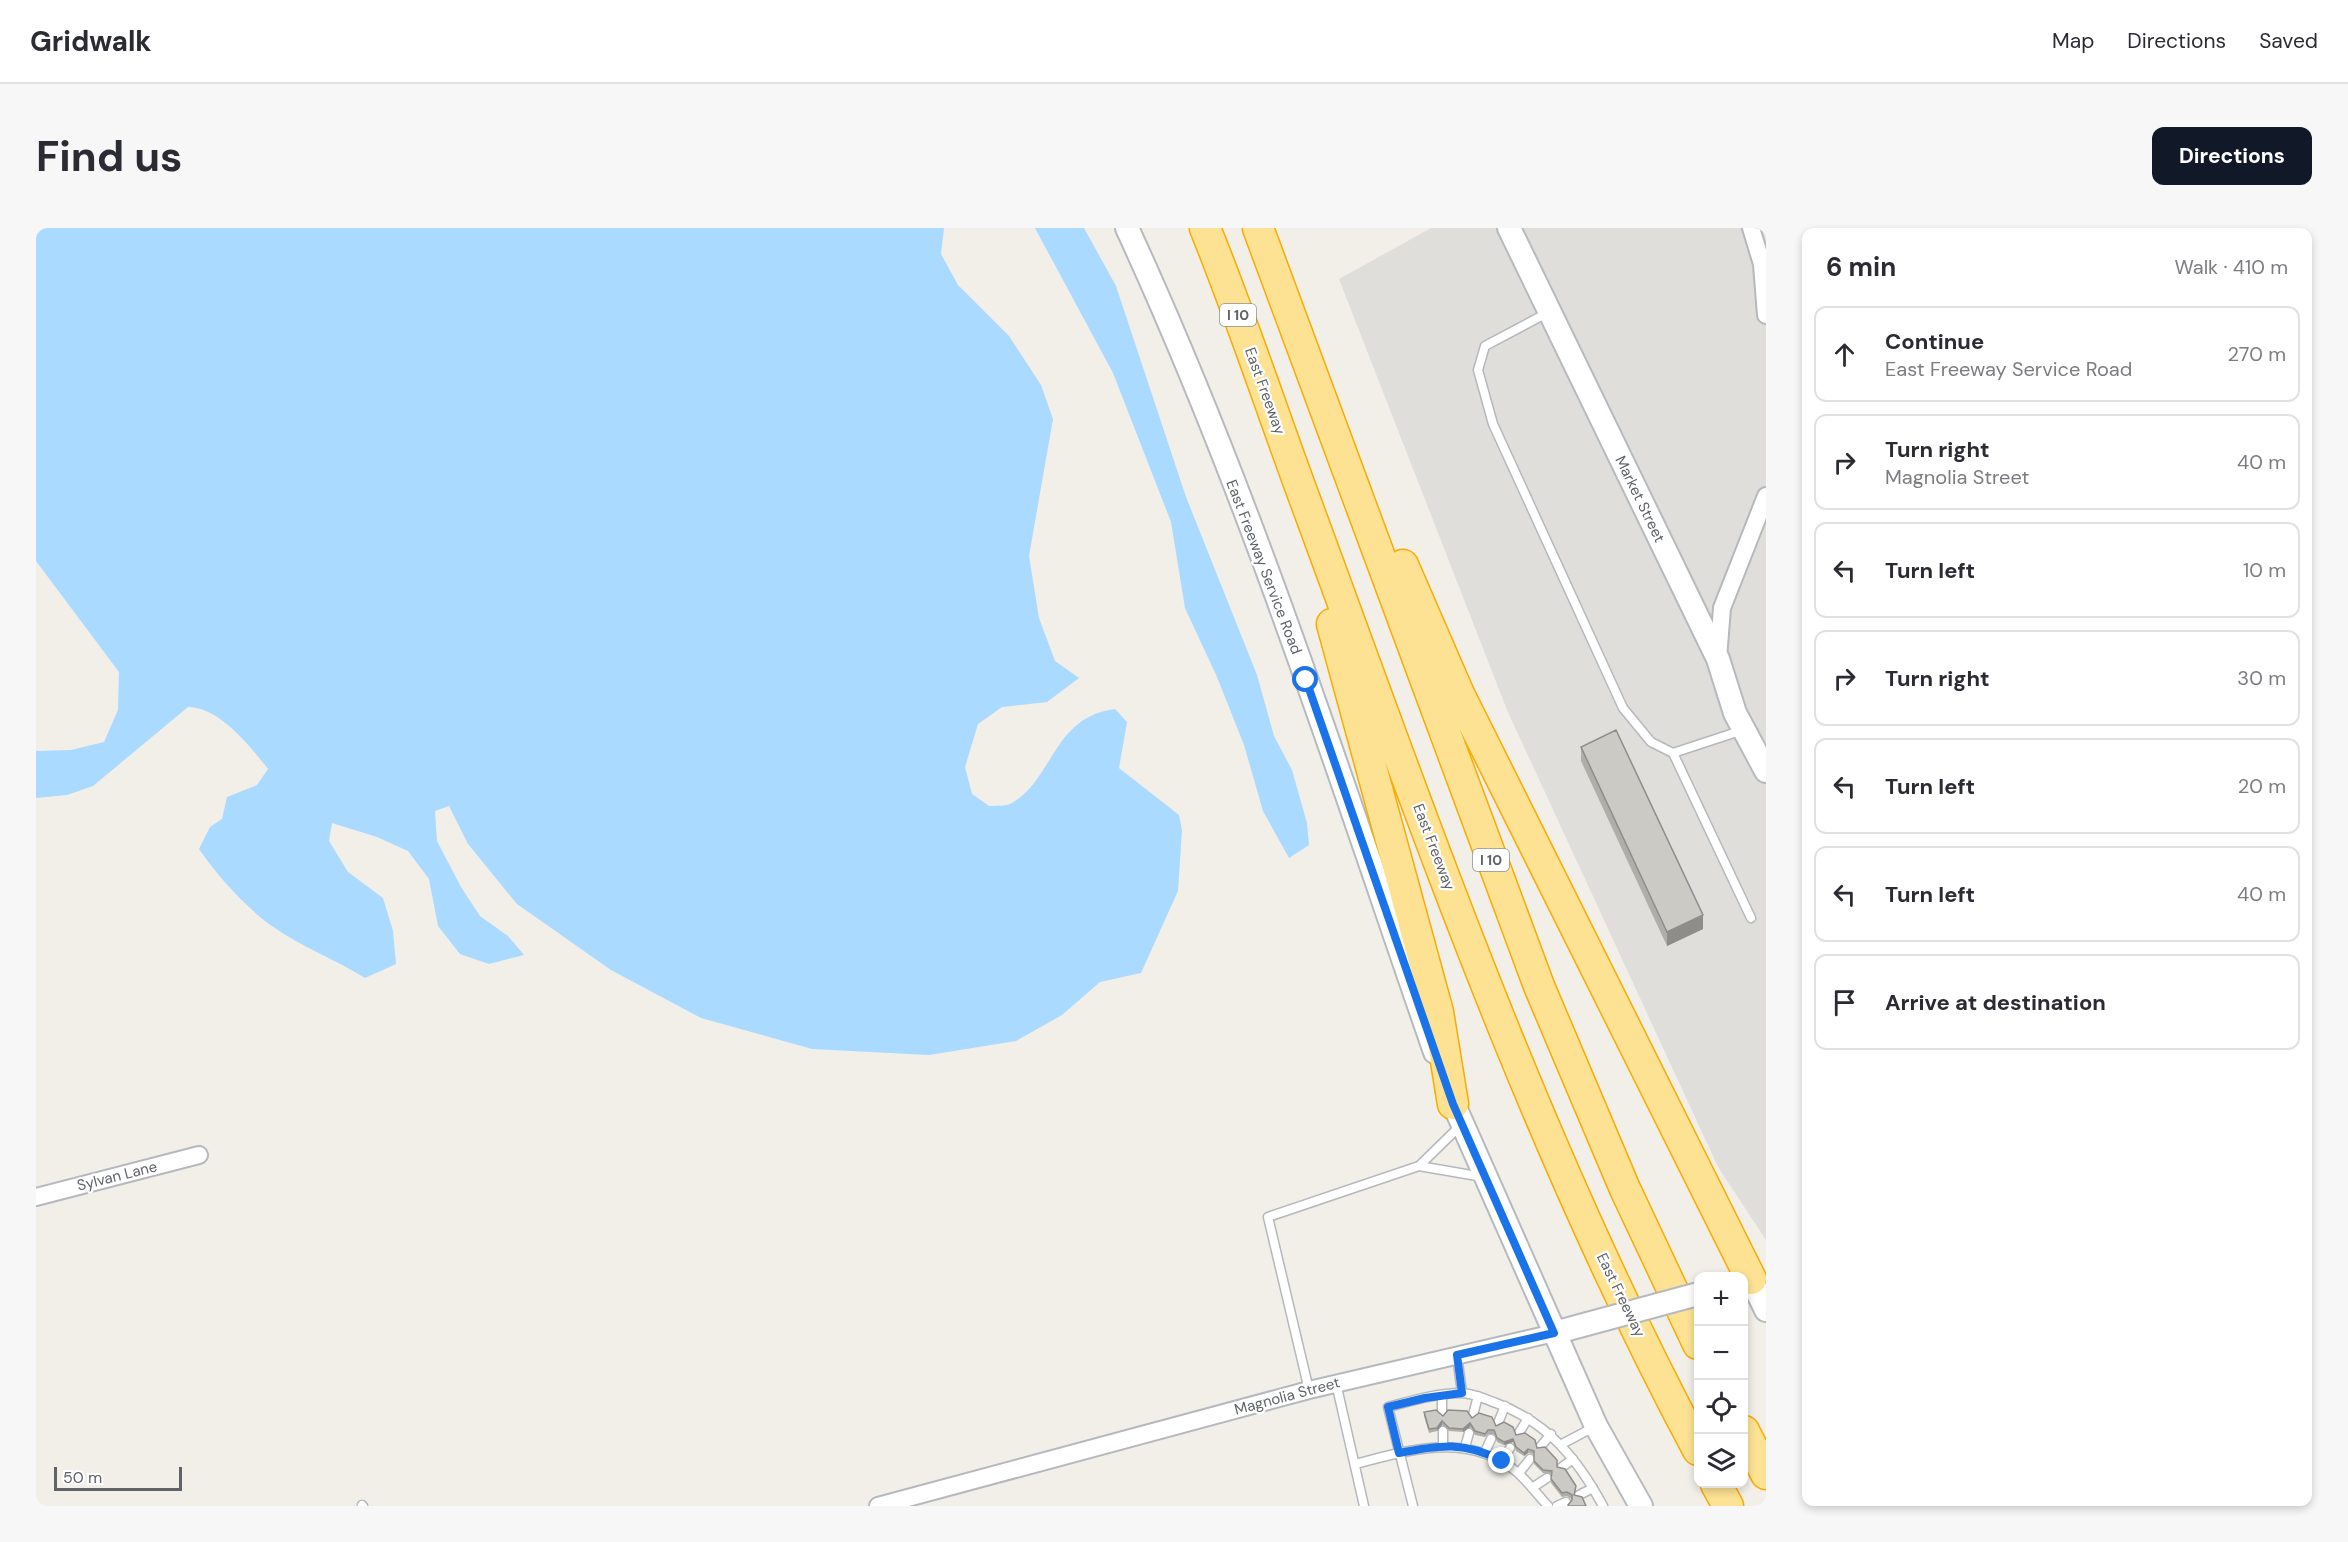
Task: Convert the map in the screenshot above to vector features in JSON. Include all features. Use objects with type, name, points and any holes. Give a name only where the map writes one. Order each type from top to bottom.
[{"type":"highway","name":"East Freeway","points":[[1205,228],[1438,860],[1523,1078],[1600,1250],[1694,1442]]},
{"type":"highway","name":"I 10","points":[[1258,228],[1507,904],[1565,1052],[1625,1189],[1694,1336]]},
{"type":"highway","points":[[1308,366],[1381,515],[1458,694],[1753,1279]]},
{"type":"highway","points":[[1269,402],[1370,758],[1438,1012],[1457,1114]]},
{"type":"highway","points":[[1745,1434],[1766,1474]]},
{"type":"highway","points":[[1718,1488],[1728,1506]]},
{"type":"main road","name":"East Freeway Service Road","points":[[1127,228],[1170,320],[1282,613],[1457,1114],[1596,1426],[1641,1506]]},
{"type":"main road","name":"Market Street","points":[[1509,228],[1718,659],[1735,713],[1766,771]]},
{"type":"main road","points":[[1753,1279],[1766,1310]]},
{"type":"main road","name":"Magnolia Street","points":[[1554,1333],[1694,1295]]},
{"type":"street","points":[[1751,228],[1764,263],[1766,315]]},
{"type":"street","points":[[1718,659],[1722,608],[1766,496]]},
{"type":"street","name":"Sylvan Lane","points":[[36,1197],[199,1155]]},
{"type":"street","name":"Magnolia Street","points":[[878,1506],[1336,1383],[1554,1333]]},
{"type":"lane","points":[[1550,312],[1485,346],[1478,370],[1493,424],[1623,708],[1652,742],[1673,753],[1751,918]]},
{"type":"lane","points":[[1673,753],[1744,730]]},
{"type":"lane","points":[[1419,1166],[1457,1114]]},
{"type":"lane","points":[[1309,1390],[1268,1218],[1419,1166],[1486,1178]]},
{"type":"lane","points":[[1457,1355],[1462,1393]]},
{"type":"lane","points":[[1336,1383],[1364,1506]]},
{"type":"lane","points":[[1413,1506],[1388,1407],[1462,1393],[1505,1406],[1551,1434],[1573,1459],[1603,1506]]},
{"type":"lane","points":[[1442,1395],[1442,1413]]},
{"type":"lane","points":[[1473,1415],[1478,1396]]},
{"type":"lane","points":[[1498,1423],[1505,1406]]},
{"type":"lane","points":[[1519,1433],[1528,1418]]},
{"type":"lane","points":[[1562,1444],[1596,1426]]},
{"type":"lane","points":[[1443,1431],[1443,1445]]},
{"type":"lane","points":[[1465,1448],[1469,1433]]},
{"type":"lane","points":[[1541,1446],[1551,1434]]},
{"type":"lane","points":[[1485,1452],[1491,1439]]},
{"type":"lane","points":[[1354,1464],[1443,1445],[1485,1452],[1519,1473],[1548,1506]]},
{"type":"lane","points":[[1502,1461],[1510,1448]]},
{"type":"lane","points":[[1519,1473],[1530,1459]]},
{"type":"lane","points":[[1562,1467],[1573,1459]]},
{"type":"lane","points":[[1532,1488],[1547,1478]]},
{"type":"lane","points":[[1580,1495],[1593,1488]]},
{"type":"shaded area","points":[[1431,228],[1766,228],[1766,1240],[1718,1167],[1507,710],[1339,279]]},
{"type":"water","points":[[36,228],[944,228],[941,254],[958,285],[1009,336],[1041,385],[1053,419],[1029,556],[1039,618],[1055,661],[1079,678],[1047,702],[1002,707],[978,724],[965,767],[972,794],[989,806],[1012,803],[1026,792],[1066,736],[1079,724],[1094,714],[1115,709],[1127,722],[1119,768],[1179,815],[1182,830],[1178,891],[1141,973],[1100,982],[1062,1015],[1016,1041],[929,1055],[812,1049],[701,1018],[611,970],[517,904],[468,844],[449,806],[435,811],[437,841],[461,887],[480,916],[508,936],[524,955],[489,964],[460,954],[438,926],[429,879],[408,851],[377,837],[332,823],[329,841],[348,872],[383,898],[393,931],[396,964],[365,978],[295,940],[262,919],[223,880],[199,849],[210,827],[222,819],[227,797],[257,785],[268,769],[233,729],[211,713],[200,709],[188,707],[93,786],[67,795],[36,798],[36,751],[71,750],[104,742],[118,710],[119,672],[36,561]]},
{"type":"water","points":[[1035,228],[1084,228],[1116,286],[1186,497],[1257,675],[1274,736],[1292,770],[1307,823],[1309,845],[1289,858],[1263,811],[1244,745],[1217,677],[1185,608],[1171,522],[1113,373]]},
{"type":"building","points":[[1616,730],[1703,915],[1667,932],[1581,747]]},
{"type":"building","points":[[1436,1410],[1443,1416],[1448,1410],[1467,1411],[1472,1418],[1479,1413],[1492,1417],[1496,1426],[1504,1422],[1513,1427],[1516,1435],[1525,1433],[1535,1440],[1537,1448],[1545,1447],[1557,1460],[1557,1467],[1565,1469],[1576,1486],[1574,1495],[1582,1497],[1586,1506],[1569,1506],[1572,1495],[1567,1492],[1562,1493],[1551,1479],[1552,1471],[1543,1470],[1534,1461],[1534,1451],[1528,1449],[1524,1453],[1516,1447],[1513,1439],[1504,1442],[1497,1438],[1494,1430],[1488,1430],[1485,1434],[1475,1431],[1470,1423],[1463,1429],[1449,1428],[1442,1421],[1437,1428],[1429,1429],[1424,1412]]},
{"type":"route","points":[[1306,680],[1453,1104],[1554,1333],[1457,1355],[1462,1393],[1425,1398],[1388,1407],[1399,1453],[1443,1445],[1485,1452],[1502,1461]]}]
